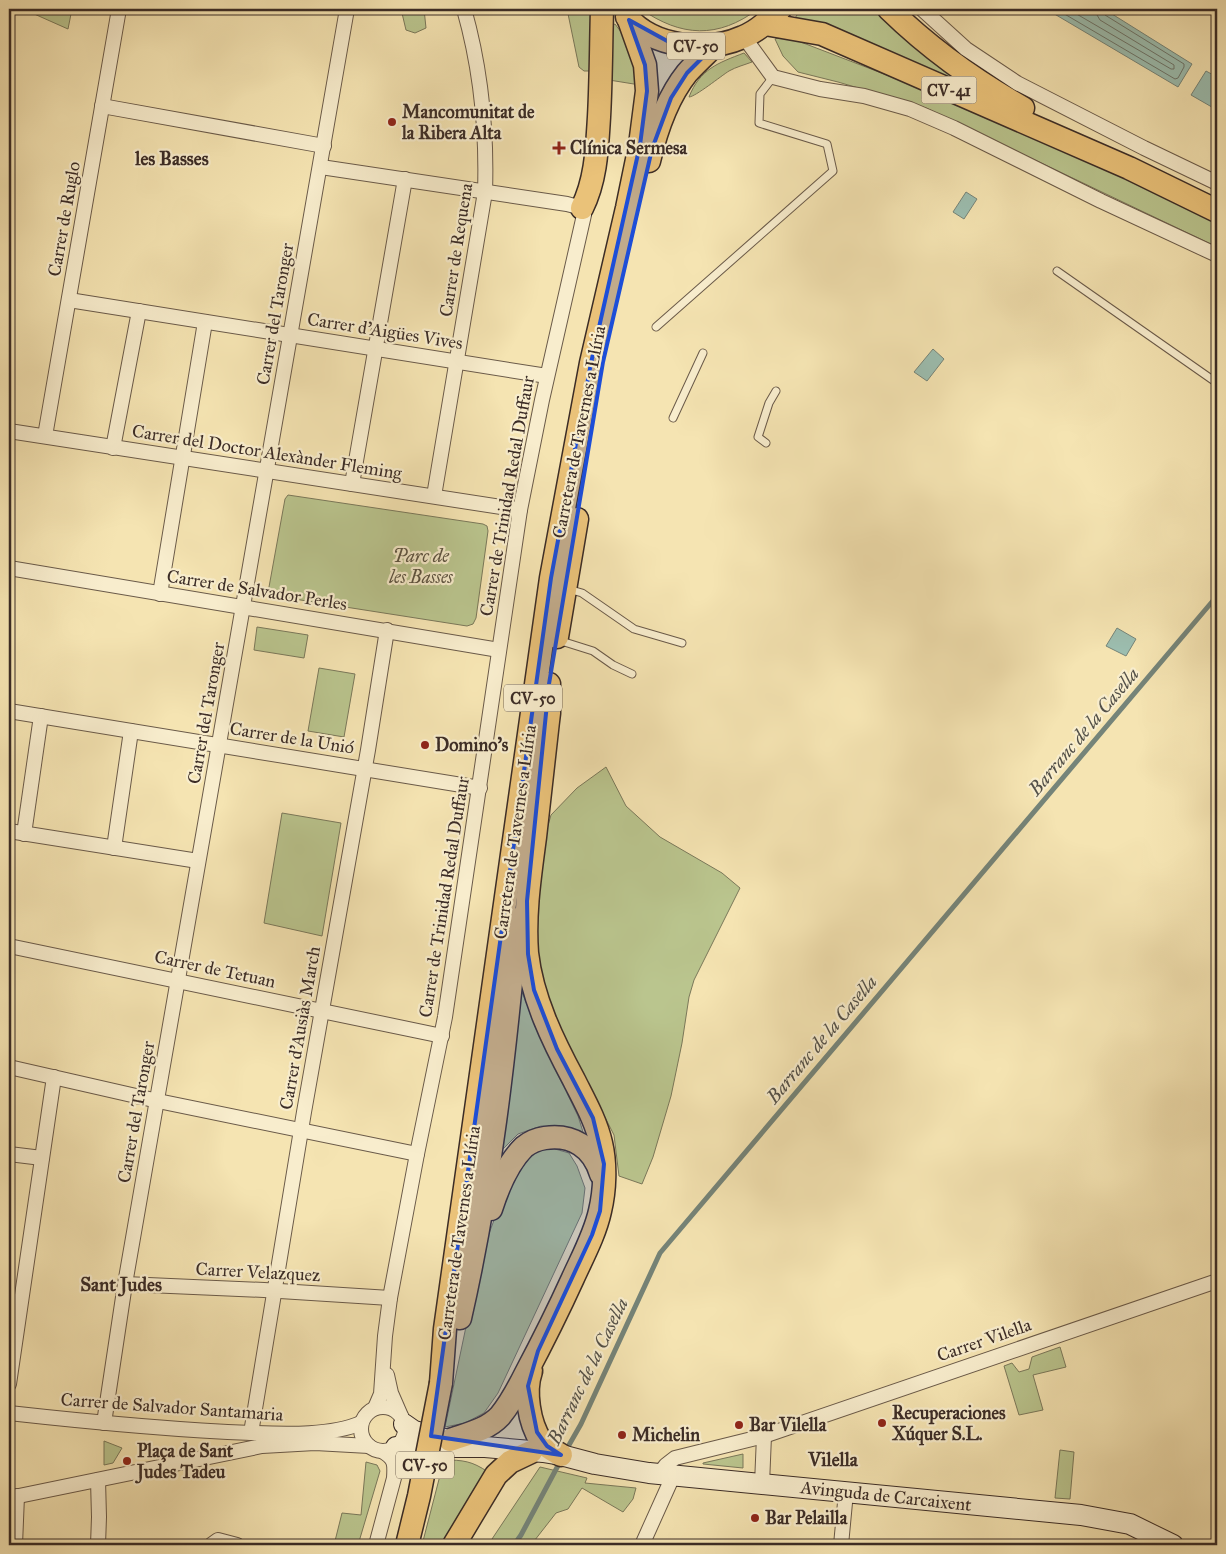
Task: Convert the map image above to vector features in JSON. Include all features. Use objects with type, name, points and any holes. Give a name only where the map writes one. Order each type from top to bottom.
[{"type":"main road","points":[[582,208],[593,180],[598,143],[602,9]]},
{"type":"main road","name":"CV-41","points":[[889,9],[919,36],[993,91],[1128,168]]},
{"type":"main road","name":"CV-50","points":[[624,14],[655,36],[684,45],[715,45],[744,37],[773,16]]},
{"type":"main road","name":"Carretera de Tavernes a Llíria","points":[[407,1545],[419,1496],[440,1383],[447,1312],[551,578],[591,363],[640,145],[647,91],[645,65],[624,14]]},
{"type":"main road","name":"CV-41","points":[[773,16],[822,34],[1128,168],[1217,211]]},
{"type":"main road","name":"Carretera de Tavernes a Llíria","points":[[440,1383],[457,1330],[489,1164],[500,1086],[533,786],[603,362],[652,150],[671,98],[687,73],[715,45]]},
{"type":"main road","points":[[450,1440],[485,1427],[500,1416],[515,1394],[538,1351],[592,1235],[600,1211],[604,1183],[601,1143],[592,1118],[557,1049],[534,990],[528,954],[527,901],[549,713],[549,684]]},
{"type":"main road","points":[[470,1269],[498,1188],[512,1163],[525,1146],[540,1139],[557,1136],[570,1138],[584,1146],[592,1156],[599,1167],[604,1183]]},
{"type":"main road","points":[[454,1545],[496,1475],[510,1462],[545,1451],[537,1432],[528,1398],[530,1374],[538,1351]]},
{"type":"main road","points":[[403,1420],[414,1431],[484,1447]]},
{"type":"main road","points":[[389,1449],[484,1447]]},
{"type":"main road","name":"Avinguda de Carcaixent","points":[[484,1447],[545,1451],[595,1464],[666,1475],[1101,1518],[1130,1524],[1173,1545]]},
{"type":"street","name":"Carrer de Ruglo","points":[[45,436],[119,9]]},
{"type":"street","name":"Carrer del Taronger","points":[[104,1423],[125,1284],[347,9]]},
{"type":"street","name":"Carrer de Requena","points":[[434,496],[485,192],[486,151],[482,91],[464,9]]},
{"type":"street","points":[[922,9],[966,48],[1017,82],[1144,148],[1217,183]]},
{"type":"street","points":[[744,37],[773,77],[820,89],[864,96],[910,109],[954,128],[1101,201],[1217,255]]},
{"type":"street","points":[[102,106],[324,146]]},
{"type":"street","points":[[320,167],[582,208]]},
{"type":"street","points":[[352,484],[405,179]]},
{"type":"street","name":"Carrer de Trinidad Redal Duffaur","points":[[375,1408],[382,1394],[390,1298],[417,1154],[442,1036],[520,510],[547,376],[584,216],[582,208]]},
{"type":"street","name":"Carrer d'Aigües Vives","points":[[69,300],[547,376]]},
{"type":"street","points":[[113,448],[139,311]]},
{"type":"street","points":[[160,594],[205,322]]},
{"type":"street","name":"Carrer del Doctor Alexànder Fleming","points":[[9,431],[520,510]]},
{"type":"street","name":"Carrer de Salvador Perles","points":[[9,568],[499,650]]},
{"type":"street","name":"Carrer d'Ausiàs March","points":[[251,1432],[387,630]]},
{"type":"street","name":"Carrer de la Unió","points":[[9,711],[480,788]]},
{"type":"street","points":[[24,834],[41,716]]},
{"type":"street","points":[[114,848],[131,731]]},
{"type":"street","points":[[9,831],[198,861]]},
{"type":"street","name":"Carrer de Tetuan","points":[[9,946],[442,1036]]},
{"type":"street","points":[[9,1067],[158,1101],[417,1154]]},
{"type":"street","points":[[9,1384],[54,1077]]},
{"type":"street","points":[[9,1154],[42,1158]]},
{"type":"street","name":"Carrer Vilella","points":[[666,1475],[666,1465],[675,1458],[764,1436],[1217,1280]]},
{"type":"street","name":"Carrer Velazquez","points":[[125,1284],[390,1298]]},
{"type":"street","name":"Carrer de Trinidad Redal Duffaur","points":[[384,1355],[391,1393],[403,1420]]},
{"type":"street","points":[[15,1545],[13,1497],[270,1445],[315,1443],[389,1449],[402,1439],[403,1420],[398,1412],[389,1408],[375,1408],[366,1414],[361,1423],[361,1433],[369,1446]]},
{"type":"street","name":"Carrer de Salvador Santamaria","points":[[9,1413],[104,1423],[251,1432],[319,1431],[348,1428],[361,1423]]},
{"type":"street","points":[[762,1484],[764,1436]]},
{"type":"street","points":[[376,1545],[394,1478],[395,1467],[389,1449]]},
{"type":"street","points":[[642,1545],[666,1475]]},
{"type":"street","points":[[98,1480],[98,1545]]},
{"type":"street","points":[[841,1545],[846,1492]]},
{"type":"street","points":[[214,1543],[237,1545]]},
{"type":"lane","points":[[656,327],[833,171],[827,144],[759,123],[760,94],[773,77]]},
{"type":"lane","points":[[1058,271],[1217,383]]},
{"type":"lane","points":[[673,418],[704,353]]},
{"type":"lane","points":[[766,443],[758,436],[769,403],[776,391]]},
{"type":"lane","points":[[566,589],[582,593],[634,629],[682,643]]},
{"type":"lane","points":[[557,639],[593,651],[613,665],[632,674]]},
{"type":"highlighted area","points":[[629,20],[669,42],[715,45],[687,73],[671,98],[652,149],[603,362],[549,684],[527,901],[528,954],[534,990],[557,1049],[593,1118],[604,1164],[600,1211],[592,1235],[538,1351],[528,1386],[537,1432],[547,1446],[561,1455],[431,1436],[551,578],[591,363],[640,145],[647,91],[645,65]]},
{"type":"green space","points":[[23,9],[72,9],[68,29]]},
{"type":"green space","points":[[401,9],[424,9],[426,28],[415,33],[406,30]]},
{"type":"green space","points":[[567,9],[593,9],[590,71],[584,71],[579,67]]},
{"type":"green space","points":[[641,9],[758,9],[728,26],[700,31],[671,25]]},
{"type":"green space","points":[[801,9],[876,9],[888,22],[979,92],[795,18]]},
{"type":"green space","points":[[615,24],[627,40],[640,85],[609,80],[611,26]]},
{"type":"green space","points":[[785,36],[1004,120],[1217,223],[1217,247],[926,108],[798,72],[783,56],[775,39]]},
{"type":"green space","points":[[744,53],[752,62],[729,71],[689,97],[693,87],[704,73],[726,60]]},
{"type":"green space","name":"Parc de les Basses","points":[[288,495],[487,526],[488,531],[476,618],[473,624],[467,626],[275,596],[270,593],[269,587],[285,499]]},
{"type":"green space","points":[[257,627],[308,635],[304,658],[254,650]]},
{"type":"green space","points":[[319,668],[355,674],[344,737],[308,731]]},
{"type":"green space","points":[[606,767],[626,806],[660,837],[722,873],[740,888],[694,980],[689,997],[671,1096],[653,1157],[642,1184],[619,1176],[614,1135],[554,1017],[538,965],[537,905],[547,829],[551,815],[577,788]]},
{"type":"green space","points":[[282,813],[341,823],[322,936],[264,923]]},
{"type":"green space","points":[[517,980],[545,1048],[578,1116],[584,1135],[563,1127],[541,1126],[518,1134],[495,1157]]},
{"type":"green space","points":[[548,1147],[569,1153],[577,1166],[585,1188],[582,1213],[498,1393],[484,1413],[465,1423],[445,1427],[481,1255],[509,1180],[527,1157]]},
{"type":"green space","points":[[1060,1347],[1066,1367],[1033,1375],[1043,1410],[1019,1415],[1004,1366],[1012,1363],[1019,1372],[1029,1369],[1032,1357]]},
{"type":"green space","points":[[104,1441],[122,1448],[113,1463],[104,1465]]},
{"type":"green space","points":[[1060,1450],[1074,1452],[1070,1499],[1055,1498]]},
{"type":"green space","points":[[743,1454],[743,1468],[703,1464],[703,1463]]},
{"type":"green space","points":[[444,1460],[467,1462],[477,1465],[488,1472],[480,1486],[472,1492],[444,1545],[422,1545]]},
{"type":"green space","points":[[366,1462],[377,1465],[380,1471],[358,1545],[334,1545],[342,1513],[361,1515]]},
{"type":"green space","points":[[540,1467],[587,1478],[585,1483],[636,1488],[633,1499],[623,1512],[582,1488],[568,1509],[556,1513],[531,1545],[488,1545]]},
{"type":"water","points":[[1046,9],[1104,9],[1192,64],[1178,87]]},
{"type":"water","points":[[1206,71],[1217,77],[1217,110],[1191,95]]},
{"type":"water","points":[[966,192],[977,199],[964,219],[953,212]]},
{"type":"water","points":[[933,349],[944,359],[927,381],[914,372]]},
{"type":"water","points":[[1117,628],[1136,639],[1126,656],[1106,646]]},
{"type":"waterway","name":"Barranc de la Casella","points":[[565,1452],[581,1424],[660,1253],[1217,596]]},
{"type":"waterway","name":"Barranc de la Casella","points":[[514,1545],[561,1460]]},
{"type":"place","name":"Mancomunitat de la Ribera Alta","points":[[392,122]]},
{"type":"place","name":"Clínica Sermesa","points":[[559,148]]},
{"type":"place","name":"Domino's","points":[[425,745]]},
{"type":"place","name":"Recuperaciones Xúquer S.L.","points":[[882,1423]]},
{"type":"place","name":"Bar Vilella","points":[[739,1425]]},
{"type":"place","name":"Michelin","points":[[622,1435]]},
{"type":"place","name":"Plaça de Sant Judes Tadeu","points":[[127,1461]]},
{"type":"place","name":"Bar Pelailla","points":[[755,1518]]},
{"type":"district","name":"les Basses","points":[[172,158]]},
{"type":"district","name":"Sant Judes","points":[[121,1284]]},
{"type":"district","name":"Vilella","points":[[833,1459]]}]
